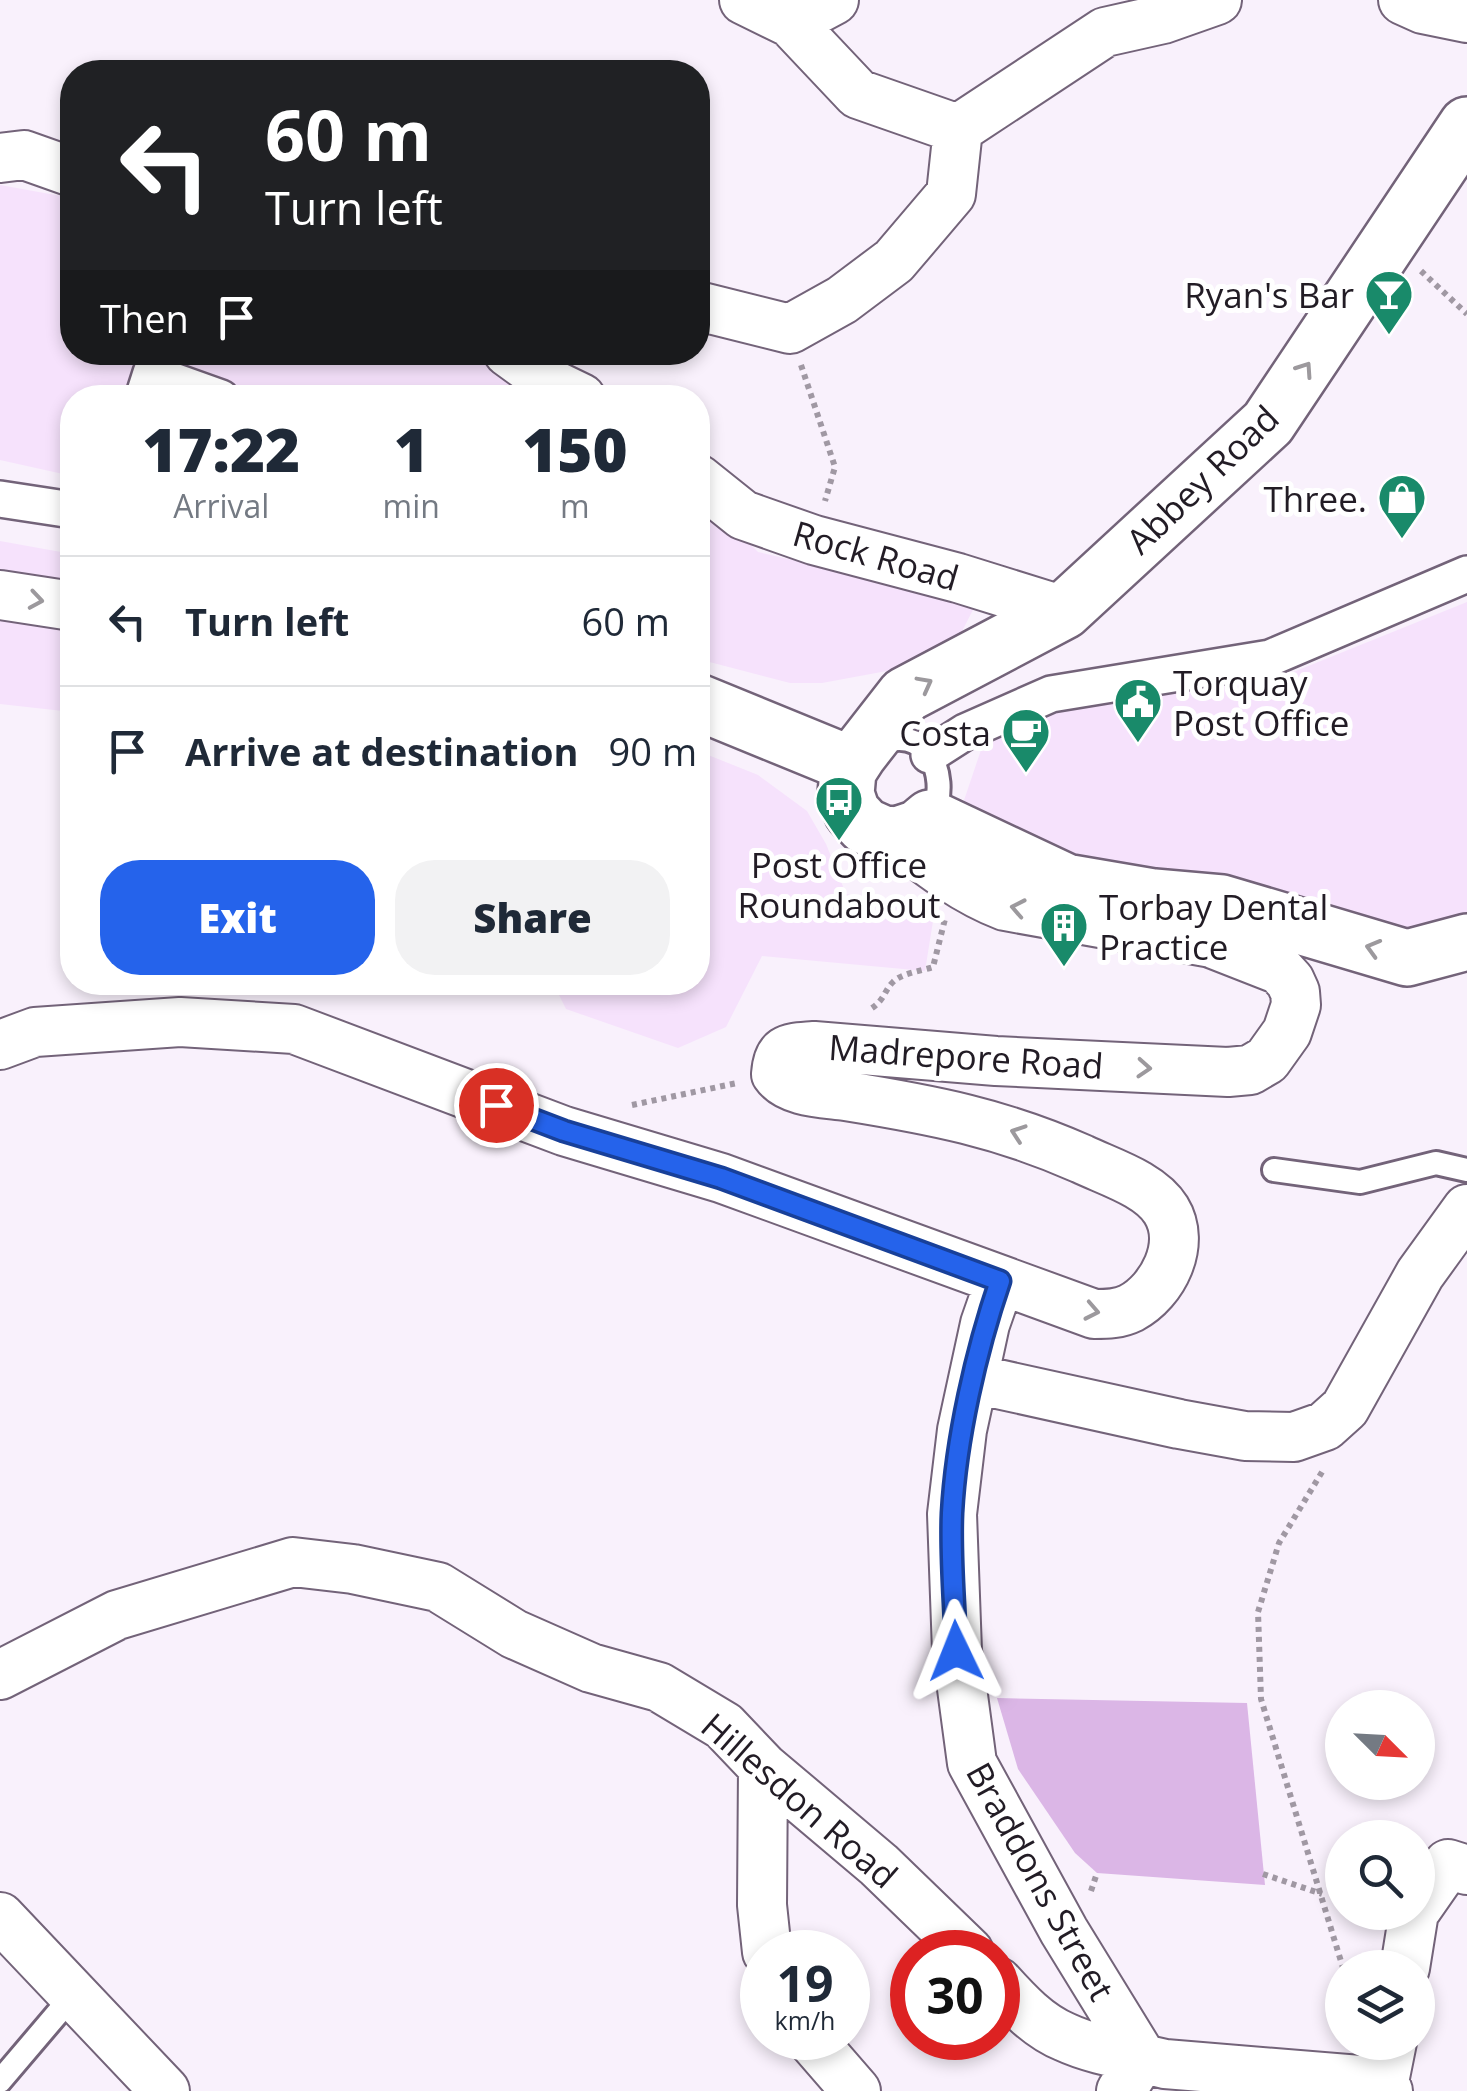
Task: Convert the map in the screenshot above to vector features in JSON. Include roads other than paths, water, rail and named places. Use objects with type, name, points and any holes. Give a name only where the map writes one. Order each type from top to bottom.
[{"type":"street","points":[[744,0],[791,23],[858,94],[958,129]]},
{"type":"street","points":[[791,23],[834,0]]},
{"type":"street","points":[[958,129],[1104,32],[1217,0]]},
{"type":"street","points":[[1402,0],[1423,9],[1467,18]]},
{"type":"street","name":"Abbey Road","points":[[856,759],[905,695],[1064,610],[1268,423],[1467,125]]},
{"type":"street","points":[[710,309],[790,329],[842,300],[894,261],[951,194],[958,129]]},
{"type":"street","points":[[12,157],[60,148]]},
{"type":"street","points":[[12,157],[60,169]]},
{"type":"street","points":[[526,365],[554,385]]},
{"type":"street","points":[[147,385],[151,373],[184,385]]},
{"type":"street","name":"Rock Road","points":[[710,489],[743,515],[814,540],[1064,610]]},
{"type":"street","points":[[0,499],[60,508]]},
{"type":"street","points":[[929,755],[964,732],[1052,694],[1270,658],[1467,574]]},
{"type":"street","points":[[0,594],[60,604]]},
{"type":"street","points":[[710,706],[856,759],[845,785],[852,812],[865,826],[882,834],[919,822],[1066,882],[1222,904],[1407,958],[1467,942]]},
{"type":"street","name":"Madrepore Road","points":[[919,822],[954,880],[994,902],[1211,943],[1280,970],[1295,992],[1296,1005],[1287,1032],[1267,1060],[1250,1070],[996,1060],[814,1046],[787,1048],[777,1059],[776,1074],[782,1083],[917,1108],[1017,1132],[1130,1182],[1156,1198],[1173,1226],[1175,1245],[1159,1281],[1146,1298],[1114,1314],[1094,1314],[1000,1281]]},
{"type":"street","points":[[0,1045],[36,1032],[180,1022],[294,1029],[564,1131],[721,1178],[1000,1281]]},
{"type":"street","points":[[975,1378],[1245,1436],[1294,1436],[1325,1426],[1345,1408],[1420,1274],[1467,1209]]},
{"type":"street","name":"Braddons Street","points":[[1000,1281],[985,1324],[962,1430],[952,1514],[956,1651],[972,1763],[1064,1931],[1132,2075]]},
{"type":"street","name":"Hillesdon Road","points":[[0,1674],[117,1614],[293,1562],[353,1568],[438,1587],[514,1634],[591,1668],[659,1687],[724,1726],[763,1767],[879,1865],[946,1930]]},
{"type":"street","points":[[763,1767],[765,1930]]},
{"type":"street","points":[[1435,1883],[1448,1864],[1467,1870]]},
{"type":"street","points":[[0,1917],[165,2091]]},
{"type":"street","points":[[1020,2007],[1064,2037],[1132,2075],[1165,2064],[1388,2072]]},
{"type":"street","points":[[829,2060],[856,2091]]},
{"type":"lane","points":[[856,759],[888,739],[908,741],[929,755],[940,777],[940,798],[919,822]]},
{"type":"lane","points":[[1274,1170],[1360,1182],[1436,1164],[1467,1170]]},
{"type":"lane","points":[[0,2081],[74,1994]]},
{"type":"place","name":"Ryan's Bar","points":[[1389,336]]},
{"type":"place","name":"Three.","points":[[1402,540]]},
{"type":"place","name":"Torquay Post Office","points":[[1138,744]]},
{"type":"place","name":"Costa","points":[[1026,774]]},
{"type":"place","name":"Post Office Roundabout","points":[[839,842]]},
{"type":"place","name":"Torbay Dental Practice","points":[[1064,968]]}]
